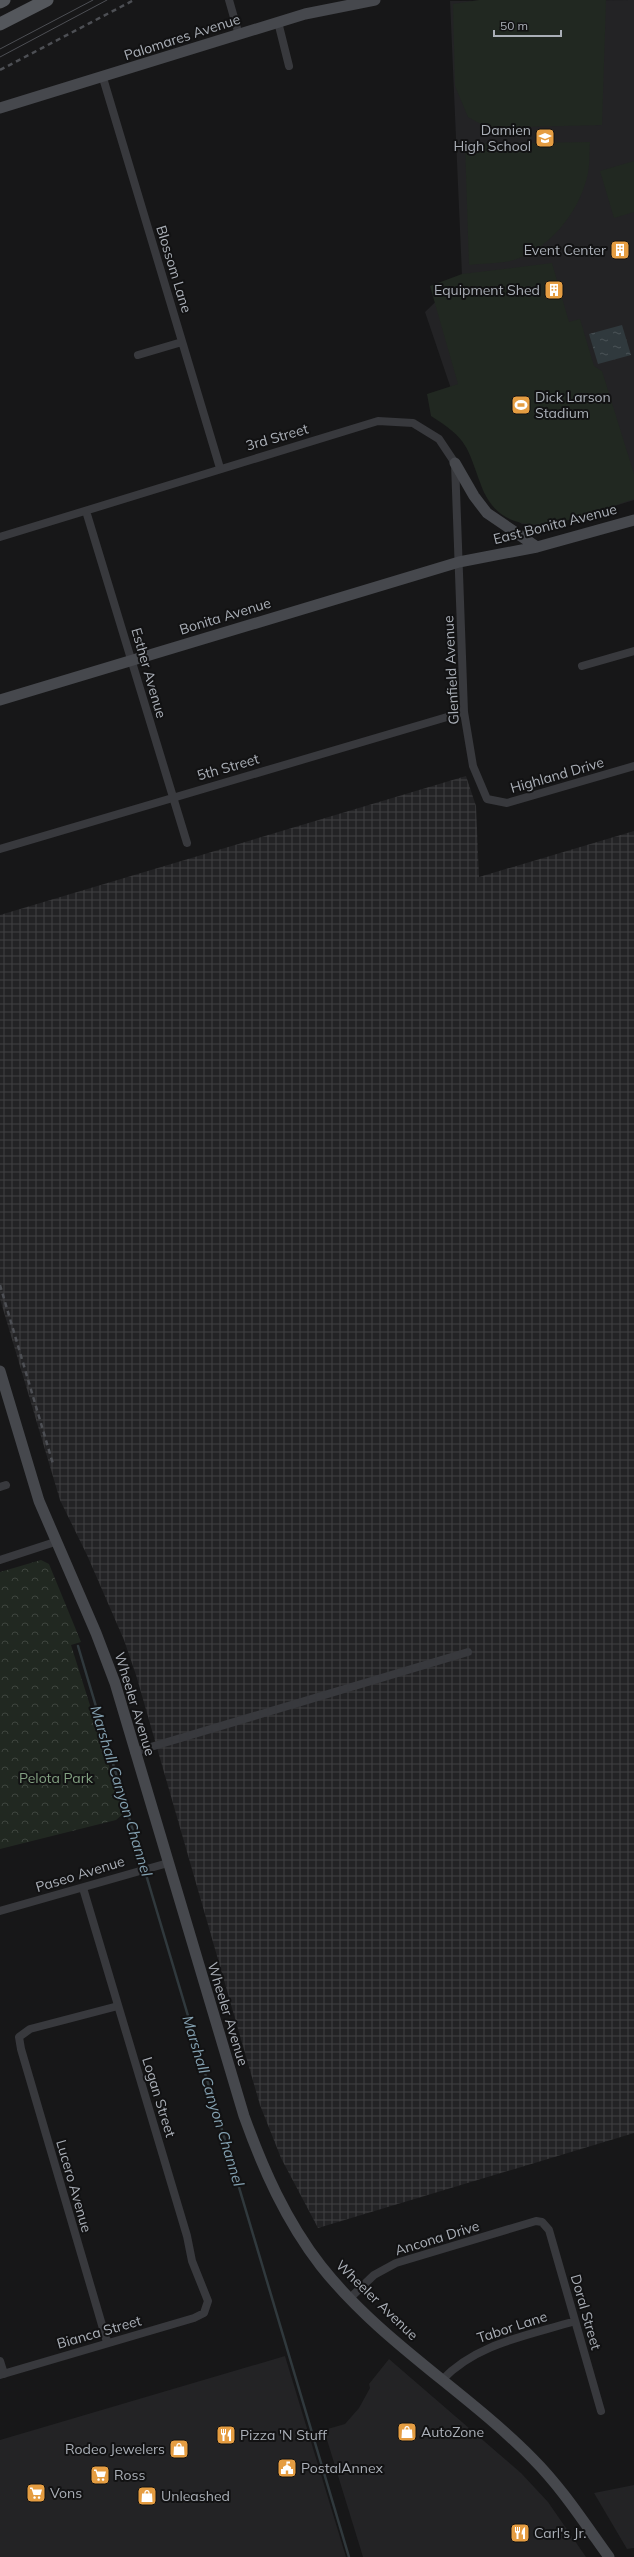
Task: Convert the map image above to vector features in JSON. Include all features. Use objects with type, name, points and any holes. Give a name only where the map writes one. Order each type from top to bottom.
[{"type":"main road","points":[[0,2],[4,0]]},
{"type":"main road","points":[[0,24],[47,0]]},
{"type":"main road","name":"Palomares Avenue","points":[[0,108],[103,78],[305,14],[375,0]]},
{"type":"main road","points":[[455,463],[474,496],[487,513],[537,547]]},
{"type":"main road","name":"East Bonita Avenue","points":[[460,562],[537,547],[634,520]]},
{"type":"main road","name":"Bonita Avenue","points":[[0,700],[460,562]]},
{"type":"main road","name":"Wheeler Avenue","points":[[0,1371],[39,1501],[55,1542],[96,1633],[115,1684],[134,1752],[244,2116],[259,2158],[280,2202],[302,2239],[321,2266],[350,2298],[534,2460],[568,2499],[609,2557]]},
{"type":"street","points":[[229,0],[239,35]]},
{"type":"street","points":[[278,22],[289,66]]},
{"type":"street","name":"Blossom Lane","points":[[103,78],[220,468]]},
{"type":"street","points":[[138,355],[182,342]]},
{"type":"street","name":"3rd Street","points":[[0,537],[220,468],[378,421],[413,423],[439,439],[455,463]]},
{"type":"street","points":[[455,463],[460,562]]},
{"type":"street","name":"Esther Avenue","points":[[86,511],[187,843]]},
{"type":"street","name":"Glenfield Avenue","points":[[460,562],[464,712],[474,766],[486,799]]},
{"type":"street","points":[[582,666],[634,651]]},
{"type":"street","name":"5th Street","points":[[0,849],[464,712]]},
{"type":"street","name":"Highland Drive","points":[[486,799],[507,803],[634,766]]},
{"type":"street","points":[[0,1560],[55,1542]]},
{"type":"street","points":[[134,1752],[468,1652]]},
{"type":"street","name":"Paseo Avenue","points":[[0,1911],[168,1863]]},
{"type":"street","name":"Logan Street","points":[[83,1888],[187,2236],[192,2261],[208,2301],[204,2313]]},
{"type":"street","name":"Lucero Avenue","points":[[107,2342],[21,2050],[19,2037],[30,2029],[118,2006]]},
{"type":"street","name":"Ancona Drive","points":[[350,2298],[374,2276],[396,2263],[536,2221],[542,2222]]},
{"type":"street","name":"Doral Street","points":[[542,2222],[549,2230],[600,2411]]},
{"type":"street","name":"Bianca Street","points":[[2,2375],[107,2342],[194,2318],[204,2313]]},
{"type":"street","name":"Tabor Lane","points":[[442,2380],[455,2366],[480,2350],[575,2321]]},
{"type":"street","points":[[0,2360],[2,2375]]},
{"type":"shaded area","name":"Damien High School","points":[[634,0],[634,500],[549,526],[522,524],[497,507],[485,489],[425,312],[462,276],[450,1]]},
{"type":"shaded area","points":[[466,776],[476,806],[479,877],[634,831],[634,2133],[318,2228],[281,2158],[260,2105],[136,1675],[124,1640],[87,1555],[60,1500],[0,1299],[0,915]]},
{"type":"shaded area","points":[[285,2356],[346,2557],[0,2557],[0,2440]]},
{"type":"shaded area","points":[[389,2359],[521,2473],[548,2502],[586,2557],[363,2557],[324,2430],[345,2424],[359,2408],[370,2388],[369,2384]]},
{"type":"shaded area","points":[[634,2485],[634,2548],[627,2549],[594,2493]]},
{"type":"green space","points":[[479,0],[606,0],[602,125],[488,128],[468,117],[455,86],[453,4]]},
{"type":"green space","points":[[590,142],[589,169],[584,187],[571,214],[552,237],[540,247],[514,260],[469,265],[465,144]]},
{"type":"green space","points":[[634,161],[634,212],[614,218],[600,171]]},
{"type":"green space","name":"Dick Larson Stadium","points":[[552,263],[569,322],[580,319],[594,366],[602,371],[634,474],[634,499],[571,519],[548,524],[527,524],[509,518],[493,506],[481,485],[465,445],[452,431],[431,416],[427,394],[458,384],[430,286],[462,274]]},
{"type":"green space","name":"Pelota Park","points":[[41,1560],[49,1564],[81,1642],[71,1645],[124,1813],[116,1820],[0,1849],[0,1572]]},
{"type":"water","points":[[622,325],[631,355],[598,364],[589,334]]},
{"type":"waterway","name":"Marshall Canyon Channel","points":[[78,1646],[349,2557]]},
{"type":"tram line","points":[[0,49],[93,0]]},
{"type":"tram line","points":[[0,57],[107,0]]},
{"type":"railway","points":[[0,70],[134,0]]},
{"type":"railway","points":[[0,1285],[53,1464]]},
{"type":"place","name":"Damien High School","points":[[545,138]]},
{"type":"place","name":"Event Center","points":[[620,250]]},
{"type":"place","name":"Equipment Shed","points":[[554,290]]},
{"type":"place","name":"Dick Larson Stadium","points":[[521,405]]},
{"type":"place","name":"AutoZone","points":[[407,2432]]},
{"type":"place","name":"Pizza 'N Stuff","points":[[226,2435]]},
{"type":"place","name":"Rodeo Jewelers","points":[[179,2449]]},
{"type":"place","name":"PostalAnnex","points":[[287,2468]]},
{"type":"place","name":"Ross","points":[[100,2475]]},
{"type":"place","name":"Vons","points":[[36,2493]]},
{"type":"place","name":"Unleashed","points":[[147,2496]]},
{"type":"place","name":"Carl's Jr.","points":[[520,2533]]}]
